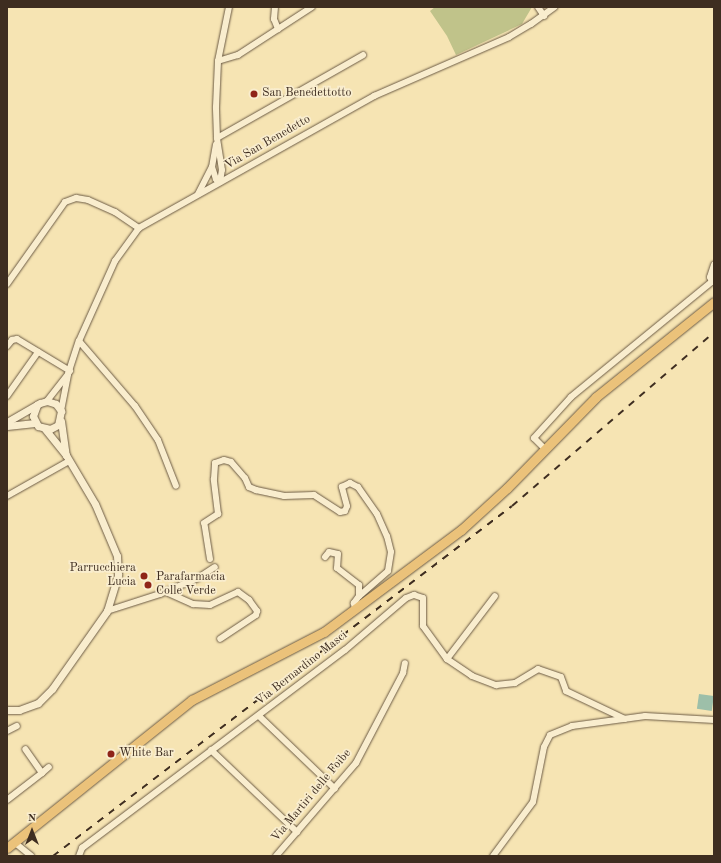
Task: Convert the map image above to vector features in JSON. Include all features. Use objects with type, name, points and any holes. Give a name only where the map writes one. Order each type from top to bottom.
[{"type":"main road","points":[[10,845],[192,700],[309,641],[355,610],[475,519],[544,448],[613,381],[714,302]]},
{"type":"street","points":[[197,196],[212,167],[217,138],[218,61],[229,7]]},
{"type":"street","points":[[275,7],[274,19],[278,29]]},
{"type":"street","points":[[218,61],[238,55],[312,7]]},
{"type":"street","points":[[538,7],[544,16],[559,7]]},
{"type":"street","name":"Via San Benedetto","points":[[69,372],[80,342],[115,261],[139,228],[389,88],[509,37],[544,16],[554,7]]},
{"type":"street","points":[[217,138],[363,55]]},
{"type":"street","points":[[217,138],[221,165],[220,182]]},
{"type":"street","points":[[221,165],[225,172],[237,172]]},
{"type":"street","points":[[212,167],[216,179],[220,182]]},
{"type":"street","points":[[7,284],[65,202],[76,198],[88,200],[116,212],[139,228]]},
{"type":"street","points":[[544,448],[534,438],[571,397],[713,281],[710,277],[714,265]]},
{"type":"street","points":[[7,346],[12,340],[17,339],[69,372]]},
{"type":"street","points":[[80,342],[135,406],[158,440],[176,486]]},
{"type":"street","points":[[7,396],[38,352]]},
{"type":"street","points":[[7,422],[47,401],[69,372]]},
{"type":"street","points":[[68,458],[61,421],[61,411],[69,372]]},
{"type":"street","points":[[47,401],[56,404],[61,411]]},
{"type":"street","points":[[35,423],[33,412],[37,405]]},
{"type":"street","points":[[45,429],[54,428],[61,421]]},
{"type":"street","points":[[7,426],[35,423],[45,429],[68,458],[95,504],[117,556],[118,575],[107,611],[52,689],[38,703],[19,710],[7,710]]},
{"type":"street","points":[[7,496],[68,458]]},
{"type":"street","points":[[210,559],[204,523],[218,514],[214,479],[215,463],[224,460],[231,462],[245,478],[249,487],[256,490],[284,496],[314,495],[340,512],[345,511],[347,506],[342,487],[350,483],[358,487],[377,514],[388,536],[391,552],[388,571],[359,596],[354,603],[355,610]]},
{"type":"street","points":[[325,557],[329,552],[338,554],[336,568],[359,585],[359,596]]},
{"type":"street","points":[[107,611],[166,592],[198,578],[215,567]]},
{"type":"street","points":[[166,592],[193,604],[210,605],[238,592],[249,600],[257,611],[256,615],[220,639]]},
{"type":"street","name":"Via Bernardino Masci","points":[[79,856],[82,848],[210,750],[259,716],[345,650],[406,598],[414,595],[423,598],[423,626],[446,659]]},
{"type":"street","points":[[495,596],[446,659],[472,676],[496,685],[515,683],[538,668],[561,677],[566,691],[625,719]]},
{"type":"street","name":"Via Martiri delle Foibe","points":[[276,856],[356,763],[403,673],[405,663]]},
{"type":"street","points":[[259,716],[335,789]]},
{"type":"street","points":[[493,856],[533,802],[544,747],[550,735],[572,726],[645,716],[714,720]]},
{"type":"street","points":[[7,730],[17,726]]},
{"type":"street","points":[[24,749],[42,773]]},
{"type":"street","points":[[210,750],[297,832]]},
{"type":"street","points":[[7,800],[48,767]]},
{"type":"street","points":[[10,845],[31,856]]},
{"type":"green space","points":[[435,7],[532,7],[522,24],[456,55],[447,36],[430,11]]},
{"type":"shaded area","points":[[699,694],[714,696],[712,711],[697,709]]},
{"type":"railway","points":[[53,856],[512,506],[714,332]]},
{"type":"place","name":"San Benedettotto","points":[[254,94]]},
{"type":"place","name":"Parrucchiera Lucia","points":[[144,576]]},
{"type":"place","name":"Parafarmacia Colle Verde","points":[[148,585]]},
{"type":"place","name":"White Bar","points":[[111,754]]}]
